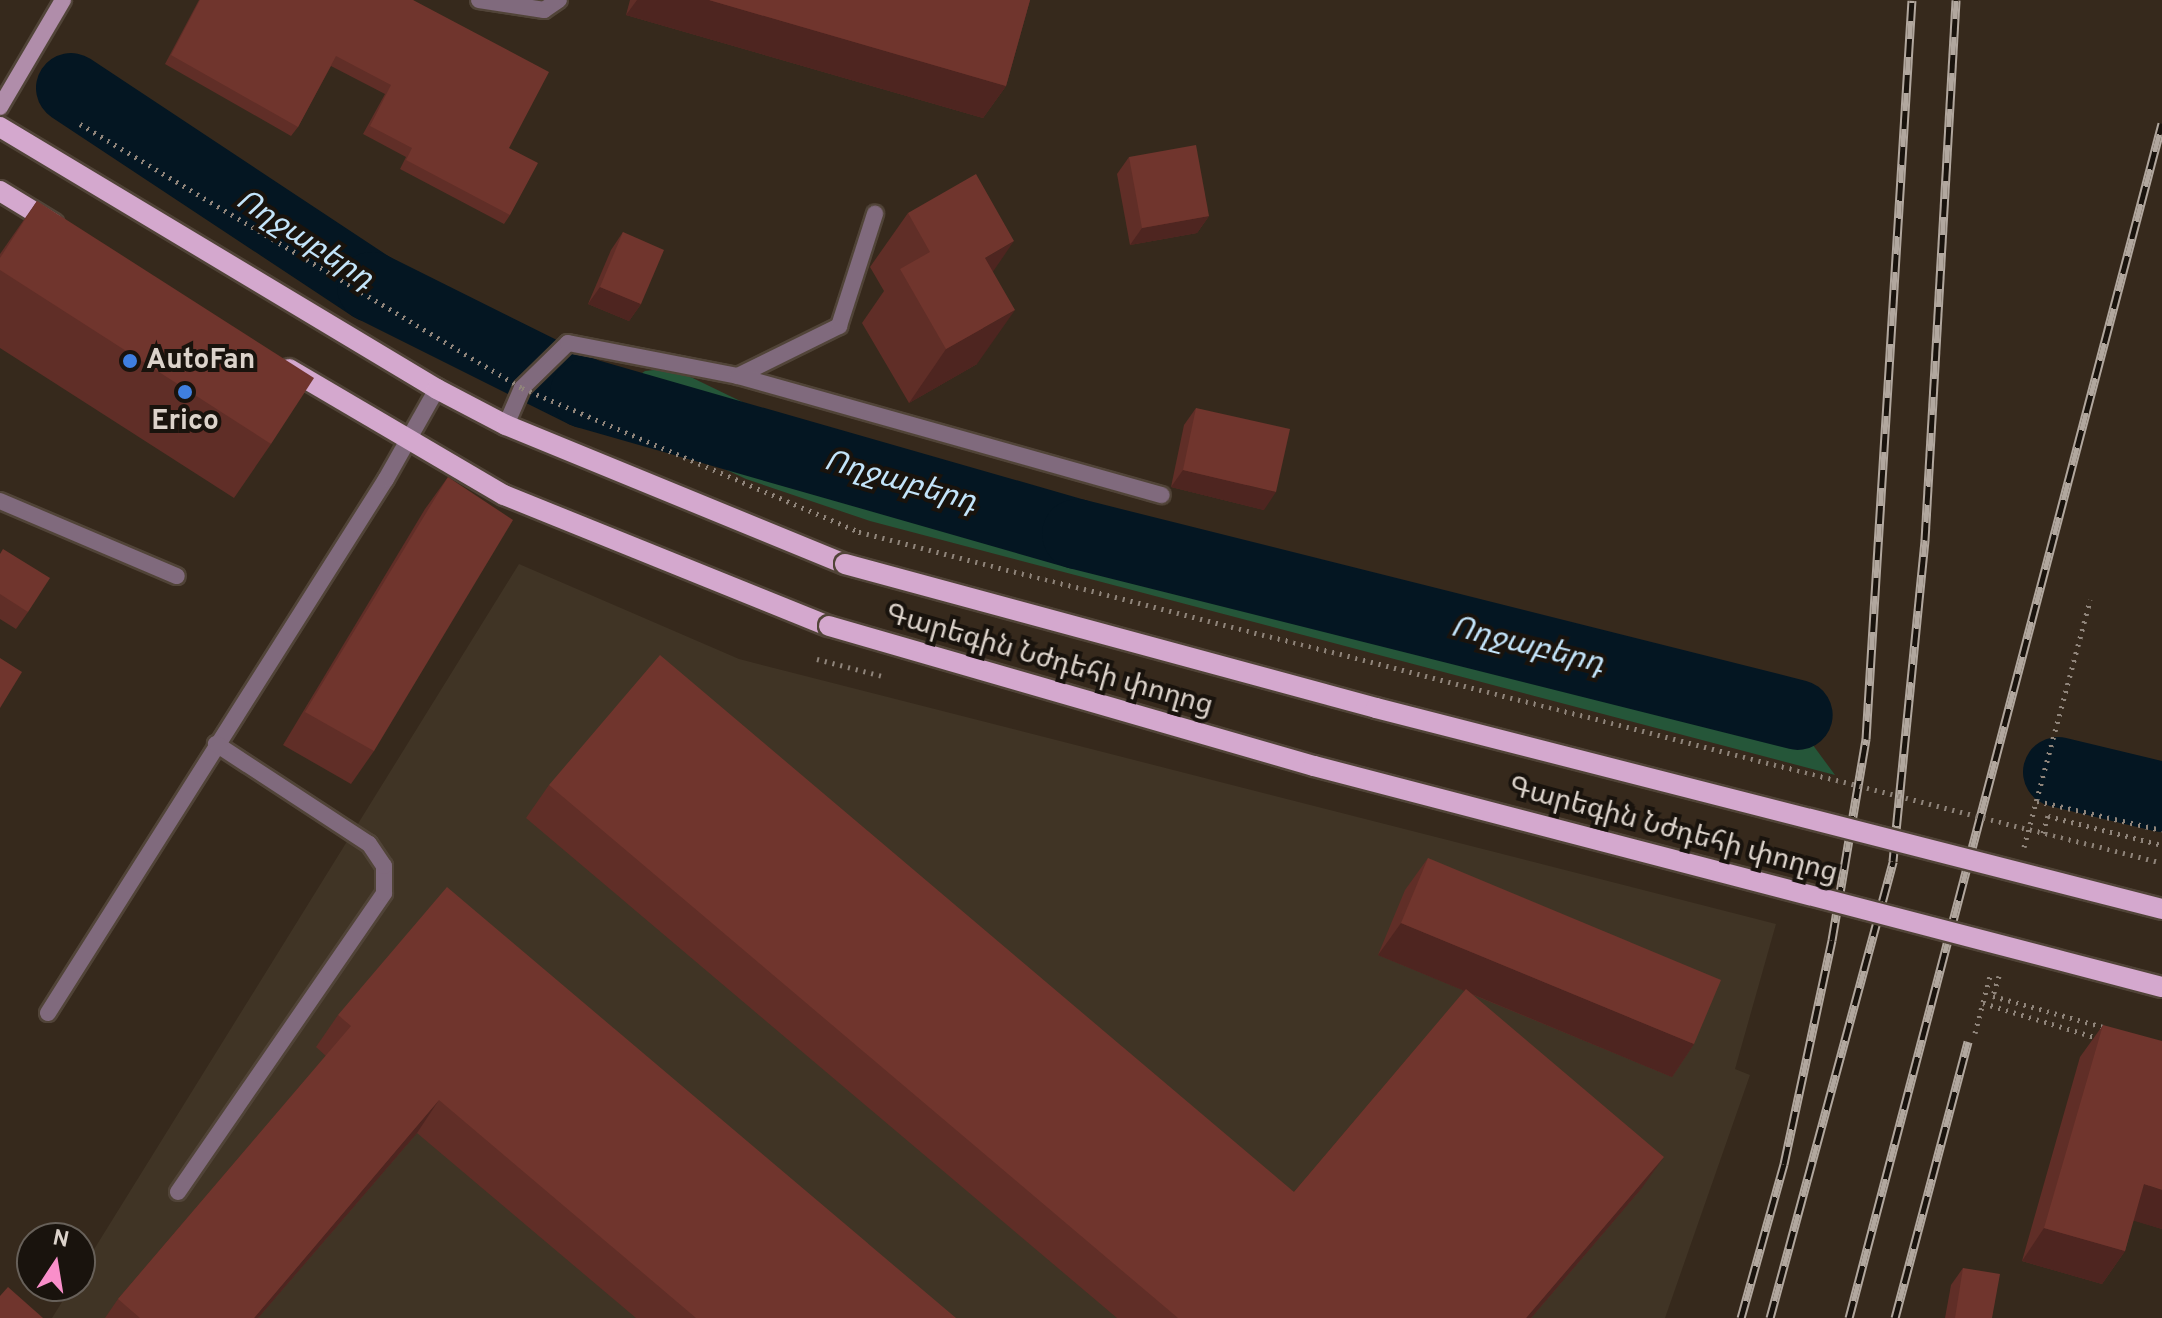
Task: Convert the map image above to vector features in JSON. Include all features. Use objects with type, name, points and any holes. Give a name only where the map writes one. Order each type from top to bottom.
[{"type":"main road","name":"Գարեգին Նժդեհի փողոց","points":[[0,127],[437,389],[506,425],[845,564],[1376,708],[2162,909]]},
{"type":"main road","points":[[0,191],[67,232]]},
{"type":"main road","name":"Գարեգին Նժդեհի փողոց","points":[[270,357],[405,440],[504,495],[829,626],[1314,766],[2162,987]]},
{"type":"street","points":[[0,107],[63,0]]},
{"type":"lane","points":[[479,0],[544,10],[559,0]]},
{"type":"lane","points":[[738,376],[839,326],[875,214]]},
{"type":"lane","points":[[506,425],[525,383],[568,343],[738,376],[1162,495]]},
{"type":"lane","points":[[48,1013],[386,479],[405,440],[437,389]]},
{"type":"lane","points":[[0,501],[177,576]]},
{"type":"lane","points":[[178,1192],[384,893],[384,866],[369,844],[216,744]]},
{"type":"path","points":[[80,124],[525,383],[859,532],[2162,863]]},
{"type":"path","points":[[2022,854],[2090,600]]},
{"type":"path","points":[[2037,801],[2162,830]]},
{"type":"path","points":[[2043,833],[2048,816],[2162,845]]},
{"type":"path","points":[[1975,1033],[1995,958]]},
{"type":"path","points":[[1999,976],[1993,996],[2116,1030]]},
{"type":"path","points":[[1983,1003],[2116,1044]]},
{"type":"shaded area","points":[[519,564],[739,659],[1776,924],[1735,1069],[1750,1075],[1665,1318],[52,1318],[62,1302],[96,1302],[96,1246]]},
{"type":"green space","points":[[672,368],[827,443],[898,468],[955,475],[1068,502],[1134,532],[1741,693],[1793,718],[1835,775],[870,521],[746,479],[603,412],[619,389],[645,371]]},
{"type":"building","points":[[200,0],[413,0],[549,72],[509,148],[538,163],[510,215],[406,160],[412,148],[370,126],[391,85],[336,56],[298,127],[171,55]]},
{"type":"building","points":[[709,0],[1030,0],[1006,86]]},
{"type":"building","points":[[1196,145],[1209,216],[1142,228],[1129,157]]},
{"type":"building","points":[[976,174],[1014,241],[985,258],[1015,310],[946,349],[900,269],[930,252],[908,213]]},
{"type":"building","points":[[37,201],[314,378],[271,444],[0,270],[0,258]]},
{"type":"building","points":[[623,232],[664,250],[641,304],[600,287]]},
{"type":"building","points":[[1196,408],[1290,429],[1276,492],[1183,470]]},
{"type":"building","points":[[448,477],[513,520],[374,751],[305,712]]},
{"type":"building","points":[[3,549],[50,578],[28,612],[0,594],[0,554]]},
{"type":"building","points":[[660,655],[1294,1192],[1466,989],[1664,1157],[1526,1318],[1178,1318],[549,785]]},
{"type":"building","points":[[0,658],[22,672],[0,708]]},
{"type":"building","points":[[1428,858],[1721,980],[1694,1044],[1401,923]]},
{"type":"building","points":[[447,887],[956,1318],[696,1318],[439,1100],[254,1318],[140,1318],[118,1299],[351,1026],[338,1015]]},
{"type":"building","points":[[2103,1025],[2162,1041],[2162,1190],[2144,1184],[2125,1251],[2044,1228]]},
{"type":"building","points":[[1963,1268],[2000,1274],[1992,1318],[1955,1318]]},
{"type":"building","points":[[8,1287],[16,1294],[16,1302],[25,1302],[43,1318],[0,1318],[0,1296]]},
{"type":"waterway","name":"Ողջաբերդ","points":[[71,88],[372,287],[585,393],[1077,534],[1798,715]]},
{"type":"waterway","name":"Ողջաբերդ","points":[[2058,772],[2162,797]]},
{"type":"railway","points":[[1741,1318],[1784,1164],[1832,940],[1866,739],[1912,0]]},
{"type":"railway","points":[[1770,1318],[1893,861],[1925,540],[1956,0]]},
{"type":"railway","points":[[1849,1318],[2162,123]]},
{"type":"railway","points":[[1895,1318],[1968,1041]]},
{"type":"place","name":"AutoFan","points":[[130,361]]},
{"type":"place","name":"Erico","points":[[185,392]]}]
